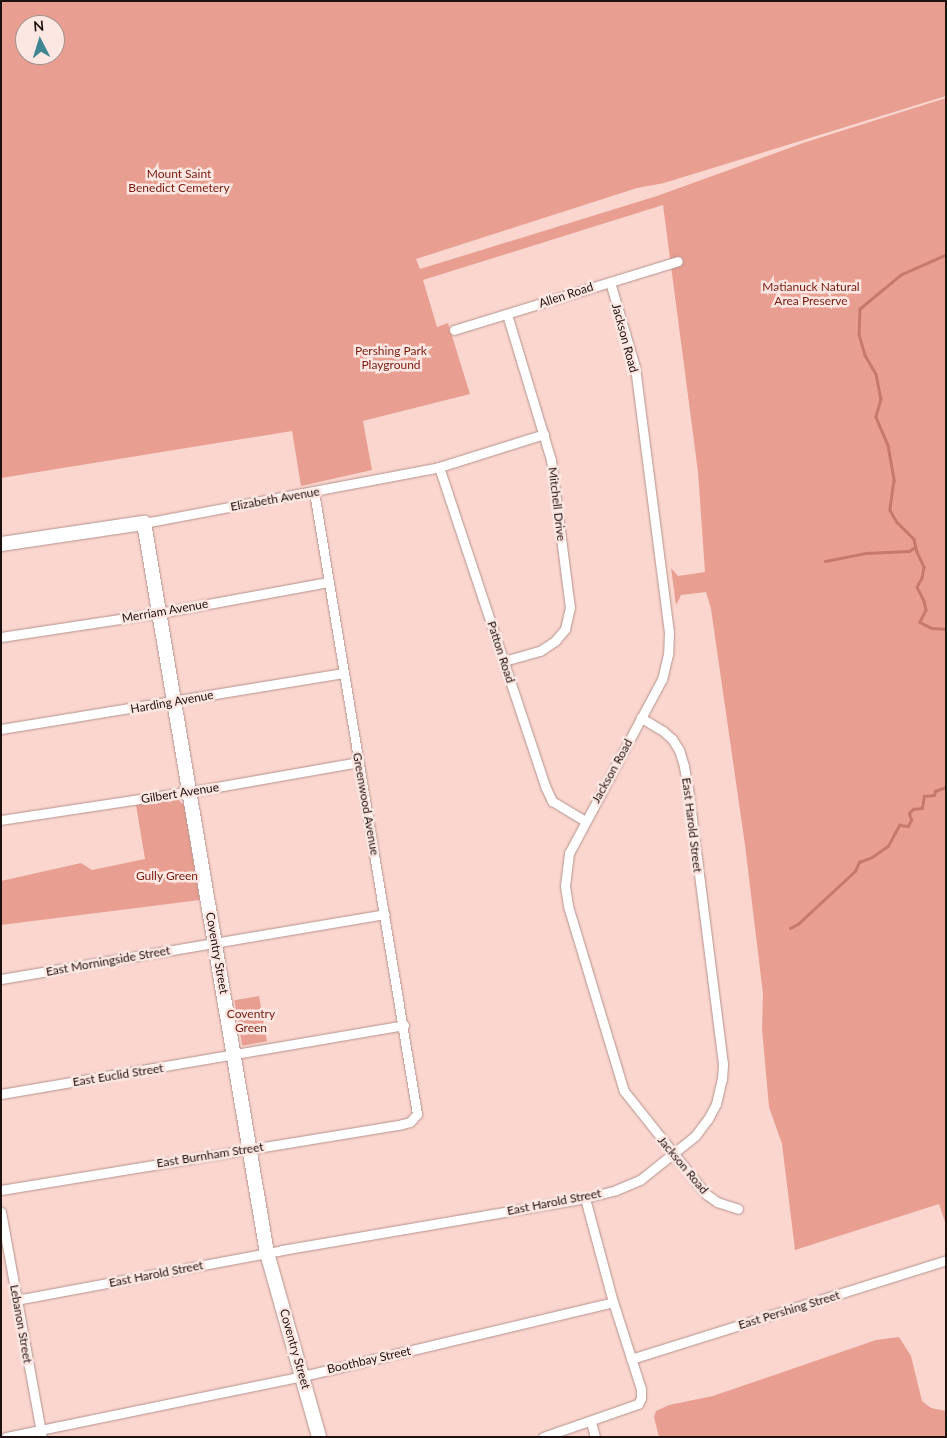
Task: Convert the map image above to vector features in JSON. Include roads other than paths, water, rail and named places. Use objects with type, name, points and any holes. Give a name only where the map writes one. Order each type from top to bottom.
[{"type":"street","name":"Allen Road","points":[[454,330],[678,261]]},
{"type":"street","name":"Jackson Road","points":[[610,282],[635,367],[669,631],[668,654],[662,679],[569,853],[565,886],[568,906],[624,1091],[673,1155],[706,1194],[717,1202],[738,1209]]},
{"type":"street","name":"Mitchell Drive","points":[[504,661],[540,651],[555,641],[565,629],[570,608],[552,460],[508,314]]},
{"type":"street","name":"Elizabeth Avenue","points":[[1,544],[144,523],[439,467],[544,434]]},
{"type":"street","name":"Patton Road","points":[[439,467],[552,801],[585,821]]},
{"type":"street","name":"Greenwood Avenue","points":[[314,492],[342,672],[418,1106],[416,1116]]},
{"type":"street","name":"Coventry Street","points":[[144,523],[267,1253],[320,1437]]},
{"type":"street","name":"Merriam Avenue","points":[[1,637],[159,613],[328,582]]},
{"type":"street","name":"Harding Avenue","points":[[1,729],[174,702],[342,672]]},
{"type":"street","name":"East Harold Street","points":[[16,1300],[267,1253],[585,1198],[640,1180],[695,1136],[708,1119],[716,1104],[722,1079],[722,1050],[684,766],[679,750],[672,739],[663,731],[641,718]]},
{"type":"street","name":"Gilbert Avenue","points":[[1,820],[189,792],[358,762]]},
{"type":"street","name":"East Morningside Street","points":[[1,979],[385,914]]},
{"type":"street","name":"East Euclid Street","points":[[1,1094],[234,1056],[404,1025]]},
{"type":"street","name":"East Burnham Street","points":[[1,1190],[402,1124],[410,1122],[416,1116]]},
{"type":"street","points":[[543,1437],[591,1422],[638,1404],[641,1398],[641,1389],[613,1302],[585,1198]]},
{"type":"street","name":"Lebanon Street","points":[[1,1212],[41,1433]]},
{"type":"street","name":"East Pershing Street","points":[[631,1359],[946,1260]]},
{"type":"street","name":"Boothbay Street","points":[[6,1437],[41,1433],[303,1376],[613,1302]]},
{"type":"street","points":[[591,1422],[595,1437]]},
{"type":"waterway","points":[[946,255],[901,275],[860,309],[859,334],[865,355],[876,374],[881,399],[876,417],[888,445],[894,480],[890,510],[897,522],[914,539],[917,552],[924,567],[922,578],[917,587],[926,610],[920,622],[932,628],[946,629]]},
{"type":"waterway","points":[[825,561],[866,553],[909,551],[915,547]]},
{"type":"waterway","points":[[790,928],[798,924],[855,871],[859,862],[872,857],[888,846],[899,825],[908,826],[911,820],[909,813],[913,809],[922,808],[924,796],[934,795],[935,791],[946,787]]},
{"type":"park label","name":"Mount Saint Benedict Cemetery","points":[[179,181]]},
{"type":"park label","name":"Matianuck Natural Area Preserve","points":[[811,294]]},
{"type":"park label","name":"Pershing Park Playground","points":[[391,358]]},
{"type":"park label","name":"Gully Green","points":[[167,876]]},
{"type":"park label","name":"Coventry Green","points":[[251,1021]]}]
